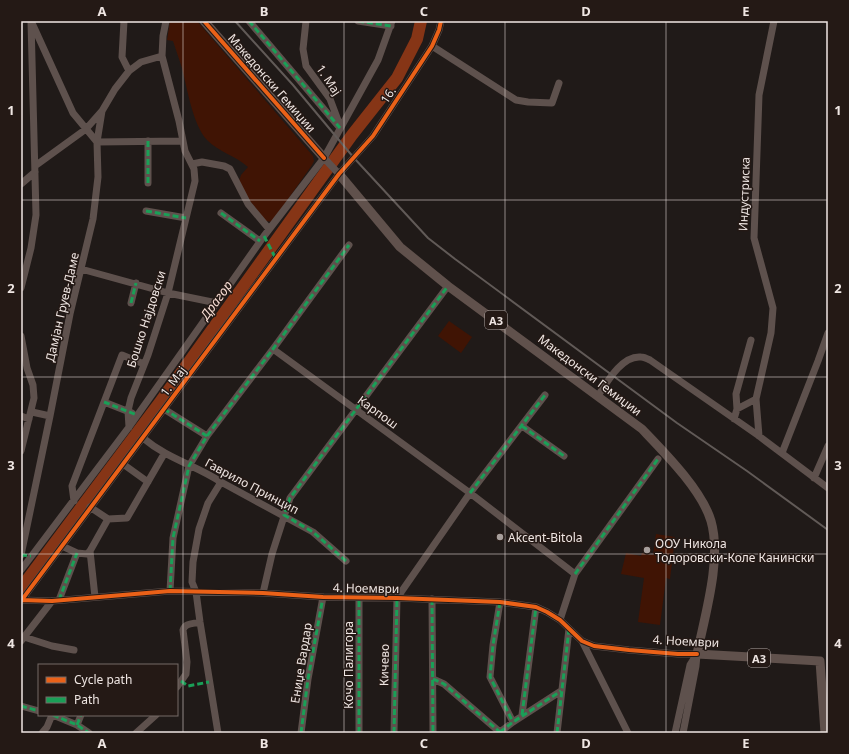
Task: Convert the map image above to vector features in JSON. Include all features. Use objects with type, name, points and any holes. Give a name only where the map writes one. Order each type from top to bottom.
[{"type":"main road","name":"Македонски Гемиџии","points":[[204,21],[324,158]]},
{"type":"main road","name":"Македонски Гемиџии","points":[[340,174],[400,247],[448,286],[642,429],[665,452],[691,484],[704,504],[711,521],[715,542],[714,569],[697,654]]},
{"type":"main road","name":"4. Ноември","points":[[697,654],[820,661],[825,733]]},
{"type":"street","points":[[31,21],[73,113],[97,142],[182,141]]},
{"type":"street","points":[[21,288],[31,248],[36,215],[30,40],[31,21]]},
{"type":"street","points":[[124,21],[122,57],[129,71]]},
{"type":"street","points":[[162,56],[163,36],[166,21]]},
{"type":"street","points":[[248,21],[340,128]]},
{"type":"street","name":"1. Мај","points":[[306,21],[303,49],[306,66],[330,98],[340,128]]},
{"type":"street","name":"1. Мај","points":[[21,570],[129,427],[260,241],[324,158],[378,60],[392,24],[358,21]]},
{"type":"street","name":"16.","points":[[340,174],[373,136],[432,46],[441,21]]},
{"type":"street","name":"Индустриска","points":[[759,436],[756,399],[771,333],[772,308],[754,238],[759,96],[774,21]]},
{"type":"street","points":[[30,40],[39,37]]},
{"type":"street","points":[[432,46],[516,100],[552,103],[559,84]]},
{"type":"street","name":"Дамјан Груев-Даме","points":[[21,555],[70,314],[94,219],[98,177],[97,142],[102,111],[114,89],[129,71],[141,62],[162,56]]},
{"type":"street","name":"Бошко Најдовски","points":[[129,427],[128,411],[131,398],[168,293],[195,181],[194,169],[182,141],[179,121],[162,56]]},
{"type":"street","points":[[21,184],[35,169],[86,128],[102,111]]},
{"type":"street","points":[[148,141],[148,183]]},
{"type":"street","name":"A3","points":[[324,158],[340,174]]},
{"type":"street","points":[[192,164],[202,162],[224,166],[230,169],[248,204],[269,229]]},
{"type":"street","name":"1. Мај","points":[[21,600],[230,323],[340,174]]},
{"type":"street","points":[[146,211],[186,218]]},
{"type":"street","points":[[221,213],[260,241]]},
{"type":"street","points":[[170,592],[173,538],[189,466],[207,436],[349,245]]},
{"type":"street","points":[[82,268],[168,293],[216,303]]},
{"type":"street","points":[[131,303],[136,283]]},
{"type":"street","points":[[263,594],[272,554],[290,498],[448,286]]},
{"type":"street","points":[[782,453],[828,333]]},
{"type":"street","points":[[21,336],[27,368],[33,385],[34,398],[21,451]]},
{"type":"street","points":[[734,419],[737,409],[736,394],[751,340]]},
{"type":"street","name":"Карпош","points":[[273,349],[470,493],[575,574]]},
{"type":"street","points":[[74,501],[72,486],[122,355],[144,364]]},
{"type":"street","points":[[598,396],[612,375],[622,364],[631,359],[641,357],[650,360],[759,436],[828,488]]},
{"type":"street","points":[[397,598],[470,493],[545,394]]},
{"type":"street","points":[[737,409],[756,399]]},
{"type":"street","points":[[104,402],[137,415]]},
{"type":"street","points":[[164,409],[207,436]]},
{"type":"street","points":[[21,416],[50,416]]},
{"type":"street","points":[[522,426],[564,456]]},
{"type":"street","name":"Гаврило Принцип","points":[[143,438],[164,454],[208,473],[221,482],[313,532],[346,561]]},
{"type":"street","points":[[814,478],[828,446]]},
{"type":"street","points":[[90,507],[108,519],[127,518],[164,454]]},
{"type":"street","points":[[560,620],[575,574],[658,459]]},
{"type":"street","points":[[123,464],[148,482]]},
{"type":"street","points":[[218,733],[196,592],[192,582],[193,562],[198,528],[208,503],[221,482]]},
{"type":"street","points":[[62,546],[77,553],[87,554],[108,519]]},
{"type":"street","points":[[90,551],[95,597]]},
{"type":"street","points":[[59,600],[77,553]]},
{"type":"street","points":[[21,555],[31,556]]},
{"type":"street","name":"4. Ноември","points":[[21,600],[52,601],[170,592],[196,592],[500,602],[536,607],[560,620],[582,641],[602,647],[678,654],[697,654]]},
{"type":"street","name":"Ениџе Вардар","points":[[301,733],[308,679],[323,597]]},
{"type":"street","name":"Кочо Палигора","points":[[358,733],[359,598]]},
{"type":"street","name":"Кичево","points":[[394,733],[397,598]]},
{"type":"street","points":[[432,599],[433,733]]},
{"type":"street","points":[[52,601],[22,639],[74,650]]},
{"type":"street","points":[[500,602],[493,645],[490,677],[513,722]]},
{"type":"street","points":[[522,716],[536,607]]},
{"type":"street","points":[[178,686],[186,674],[187,662],[183,630],[184,627],[200,622]]},
{"type":"street","points":[[557,733],[569,629]]},
{"type":"street","points":[[582,641],[628,733]]},
{"type":"street","points":[[675,733],[690,664],[697,654]]},
{"type":"street","points":[[683,733],[697,654]]},
{"type":"street","points":[[433,679],[444,684],[501,733],[513,722],[561,691]]},
{"type":"street","points":[[21,706],[38,711]]},
{"type":"street","points":[[42,733],[52,716]]},
{"type":"street","points":[[55,716],[77,725],[89,733]]},
{"type":"street","points":[[77,725],[81,716]]},
{"type":"street","points":[[136,733],[155,716]]},
{"type":"shaded area","points":[[170,21],[197,21],[313,156],[314,161],[312,165],[272,222],[266,221],[249,200],[239,181],[241,175],[248,167],[212,144],[202,133],[194,116],[182,68],[173,41],[167,40]]},
{"type":"shaded area","points":[[449,321],[472,337],[461,353],[438,336]]},
{"type":"shaded area","points":[[656,534],[675,537],[670,579],[666,578],[660,625],[638,622],[644,578],[621,574],[626,553],[641,556],[642,553],[653,555]]},
{"type":"waterway","name":"Драгор","points":[[21,588],[160,402],[352,135],[397,78],[417,39],[421,21]]},
{"type":"railway","points":[[235,21],[293,85],[354,158],[428,238],[677,423],[747,471],[828,530]]},
{"type":"marked path","points":[[249,21],[340,128]]},
{"type":"marked path","points":[[358,21],[391,26]]},
{"type":"marked path","points":[[148,141],[148,183]]},
{"type":"marked path","points":[[146,211],[186,218]]},
{"type":"marked path","points":[[221,213],[260,241]]},
{"type":"marked path","points":[[264,236],[276,259]]},
{"type":"marked path","points":[[170,591],[173,538],[189,466],[207,436],[349,245]]},
{"type":"marked path","points":[[131,303],[136,283]]},
{"type":"marked path","points":[[346,561],[313,532],[284,515],[290,498],[448,286]]},
{"type":"marked path","points":[[470,493],[545,395]]},
{"type":"marked path","points":[[104,402],[137,415]]},
{"type":"marked path","points":[[164,409],[207,436]]},
{"type":"marked path","points":[[522,426],[564,456]]},
{"type":"marked path","points":[[575,574],[658,459]]},
{"type":"marked path","points":[[59,600],[77,553]]},
{"type":"marked path","points":[[21,555],[31,556]]},
{"type":"marked path","points":[[301,733],[308,679],[323,597]]},
{"type":"marked path","points":[[359,598],[359,733]]},
{"type":"marked path","points":[[394,733],[397,598]]},
{"type":"marked path","points":[[432,599],[433,733]]},
{"type":"marked path","points":[[500,602],[493,645],[490,677],[513,722]]},
{"type":"marked path","points":[[522,715],[536,607]]},
{"type":"marked path","points":[[557,733],[569,629]]},
{"type":"marked path","points":[[433,679],[444,684],[501,733]]},
{"type":"marked path","points":[[181,681],[188,686],[209,682]]},
{"type":"marked path","points":[[500,732],[561,691]]},
{"type":"marked path","points":[[21,706],[38,711]]},
{"type":"marked path","points":[[55,716],[77,725],[89,733]]},
{"type":"marked path","points":[[77,725],[81,716]]},
{"type":"cycle path","points":[[204,21],[324,158]]},
{"type":"cycle path","points":[[21,601],[339,174],[373,136],[432,46],[441,21]]},
{"type":"cycle path","points":[[21,600],[52,601],[170,591],[500,602],[536,607],[547,612],[560,620],[582,641],[594,646],[678,654],[697,654]]},
{"type":"place","name":"Akcent-Bitola","points":[[500,537]]},
{"type":"place","name":"ООУ Никола Тодоровски-Коле Канински","points":[[647,550]]}]
